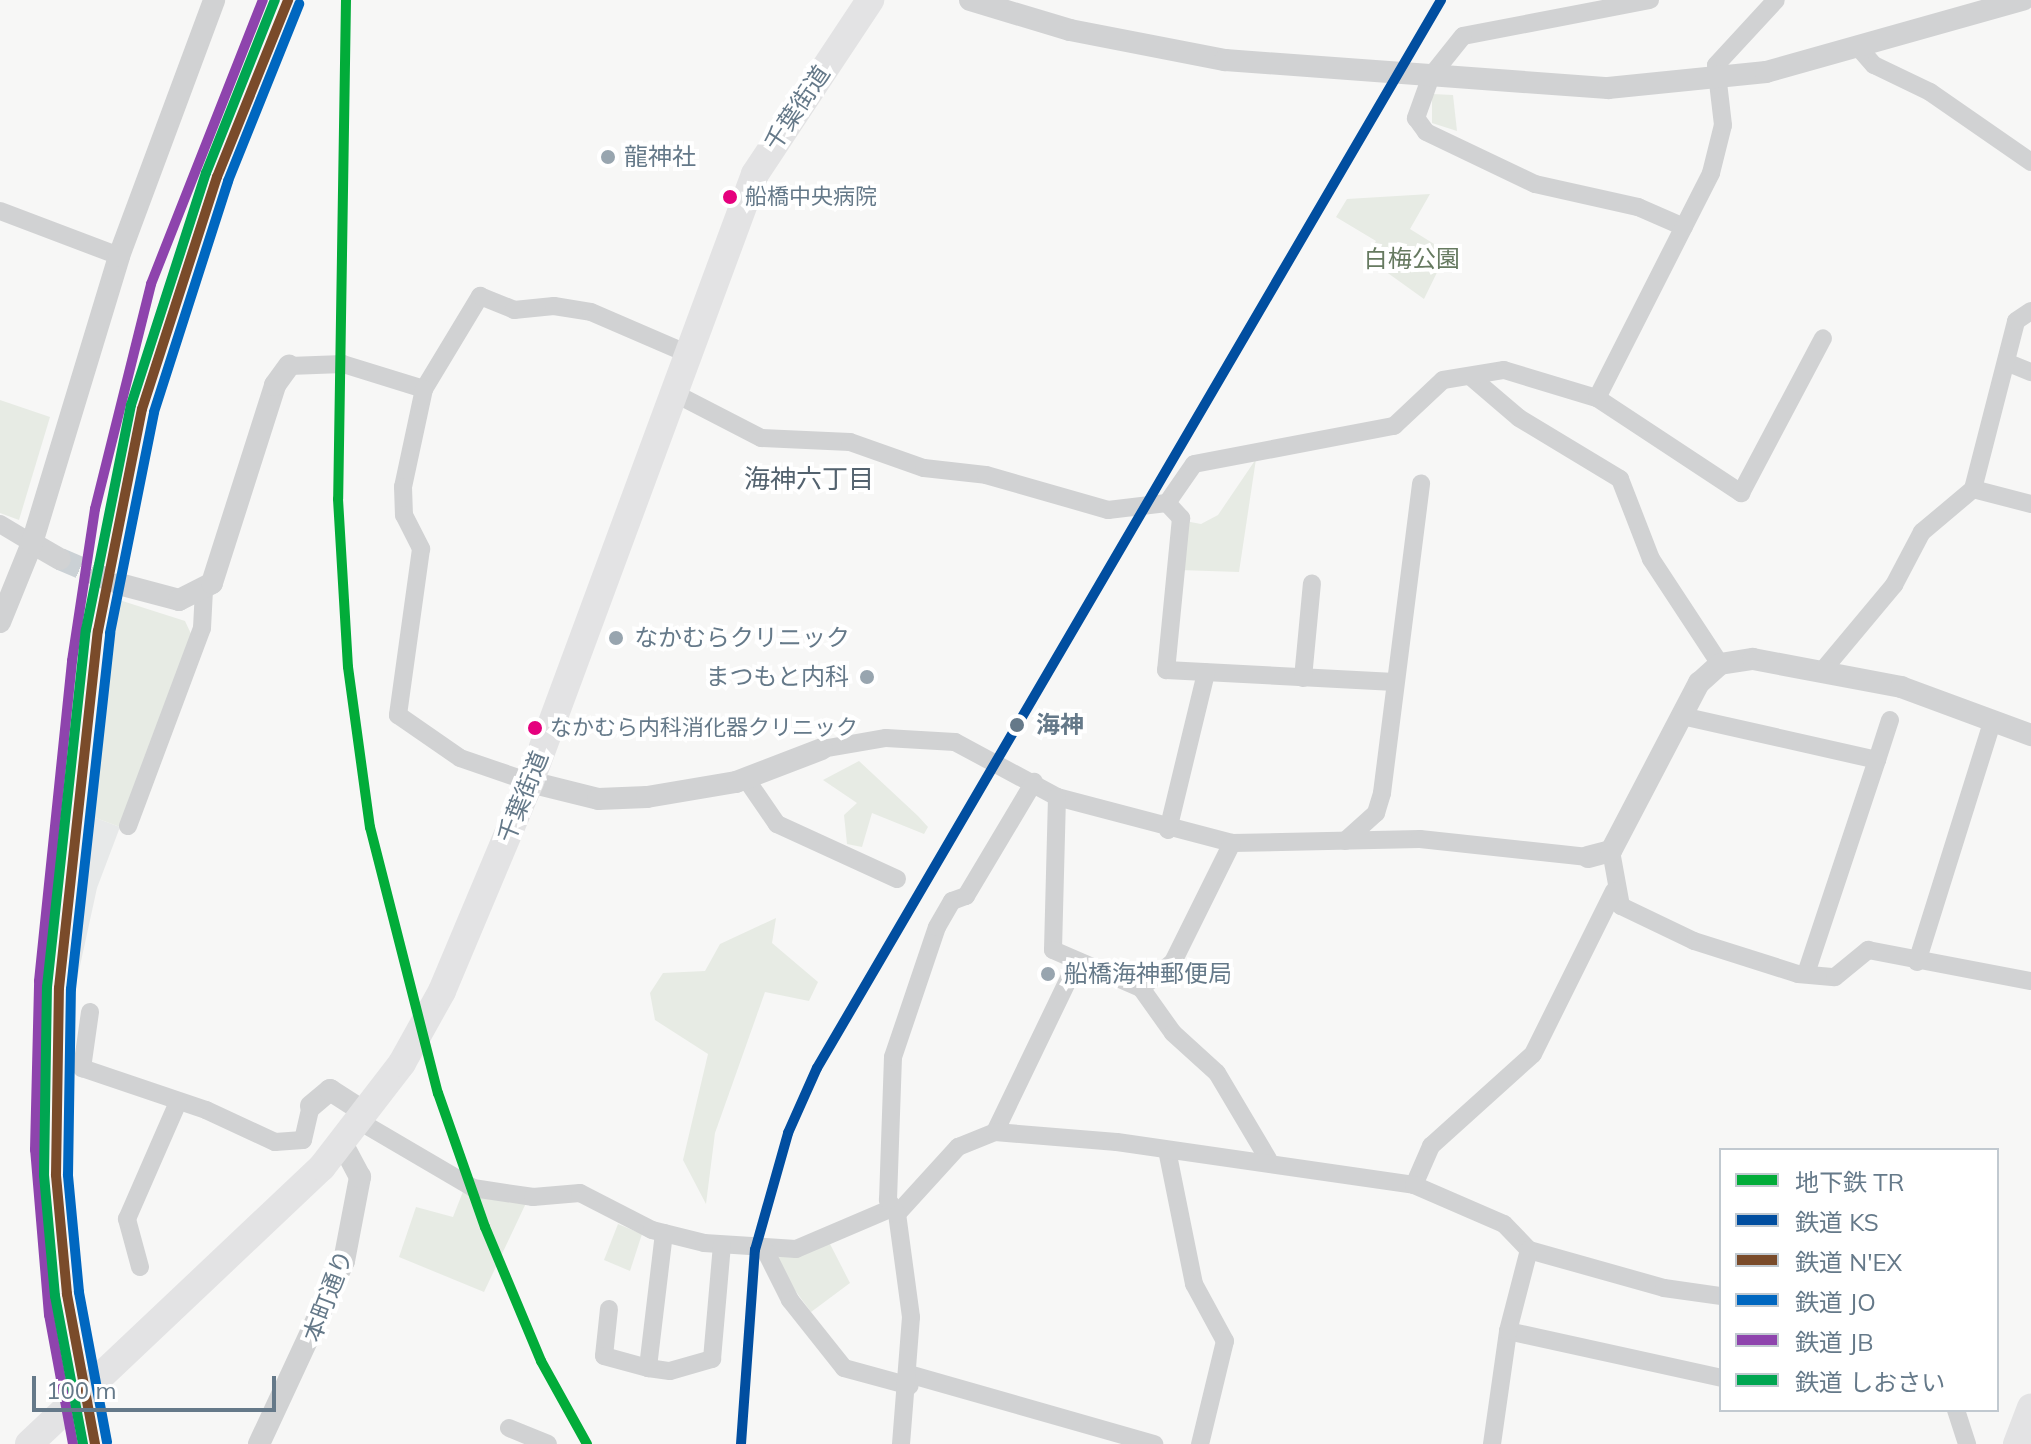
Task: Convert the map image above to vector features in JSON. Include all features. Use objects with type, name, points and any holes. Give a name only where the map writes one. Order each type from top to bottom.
[{"type":"main road","name":"千葉街道","points":[[33,1441],[342,1143],[362,1117],[442,991],[530,782],[755,174],[870,0]]},
{"type":"main road","points":[[2017,1444],[2031,1408]]},
{"type":"street","points":[[0,622],[32,543],[119,256],[214,0]]},
{"type":"street","points":[[970,0],[1182,53],[1431,76],[1608,88],[1718,80],[1859,48],[1965,7],[2023,0]]},
{"type":"street","points":[[1650,0],[1586,5],[1463,36],[1431,76],[1416,118],[1426,132],[1535,184],[1638,207],[1684,227]]},
{"type":"street","points":[[1597,398],[1684,227],[1719,147],[1718,80],[1722,55],[1776,0]]},
{"type":"street","points":[[1859,48],[1874,65],[1930,92],[2031,162]]},
{"type":"street","points":[[0,211],[119,256]]},
{"type":"street","points":[[688,354],[591,312],[554,306],[514,310],[480,296],[424,389],[403,487],[404,515],[421,549],[398,715],[460,758],[530,782],[598,799],[746,779],[822,749],[886,738],[955,742],[1057,797],[1168,830],[1232,843],[1461,841],[1588,857],[1611,851]]},
{"type":"street","points":[[1823,670],[1894,585],[1922,532],[1973,489],[2016,321],[2031,311]]},
{"type":"street","points":[[674,393],[761,438],[850,442],[924,468],[986,475],[1108,510],[1167,503],[1194,464],[1394,426],[1443,380],[1504,370],[1597,398],[1741,493],[1823,338]]},
{"type":"street","points":[[2006,362],[2031,372]]},
{"type":"street","points":[[128,826],[202,628],[204,591],[220,564],[275,385],[289,366],[343,364],[424,389]]},
{"type":"street","points":[[1471,377],[1519,418],[1620,479],[1651,559],[1720,664]]},
{"type":"street","points":[[1345,841],[1376,813],[1382,793],[1421,483]]},
{"type":"street","points":[[1973,489],[2031,504]]},
{"type":"street","points":[[1167,503],[1181,518],[1164,667],[1206,673],[1395,682]]},
{"type":"street","points":[[0,524],[60,559]]},
{"type":"street","points":[[1303,678],[1312,583]]},
{"type":"street","points":[[119,584],[179,600],[204,591]]},
{"type":"street","points":[[2031,735],[1991,726],[1901,687],[1753,659],[1720,664],[1703,677],[1611,851],[1614,891],[1621,906],[1648,922],[1806,974],[1835,977],[1868,950],[1917,962],[2000,970],[2031,981]]},
{"type":"street","points":[[1168,830],[1206,673]]},
{"type":"street","points":[[1682,716],[1877,760]]},
{"type":"street","points":[[1806,974],[1890,720]]},
{"type":"street","points":[[1917,962],[1991,726]]},
{"type":"street","points":[[746,779],[777,824],[897,879]]},
{"type":"street","points":[[901,1444],[911,1380],[893,1211],[890,1095],[903,1017],[937,927],[952,901],[966,896],[1034,782]]},
{"type":"street","points":[[1057,797],[1048,938],[1076,964],[1141,988],[1173,1033],[1217,1073],[1268,1159],[1280,1169],[1414,1185],[1504,1224],[1529,1250],[1664,1288],[1719,1296]]},
{"type":"street","points":[[1141,988],[1173,962],[1232,843]]},
{"type":"street","points":[[1414,1185],[1431,1146],[1533,1054],[1614,891]]},
{"type":"street","points":[[995,1132],[1076,964]]},
{"type":"street","points":[[90,1012],[82,1068],[178,1102],[255,1138],[292,1144],[303,1140],[311,1106],[330,1090],[362,1117],[473,1188],[533,1197],[580,1193],[664,1233],[766,1252],[831,1240],[893,1211],[958,1147],[995,1132],[1268,1159]]},
{"type":"street","points":[[140,1267],[127,1219],[178,1102]]},
{"type":"street","name":"本町通り","points":[[262,1441],[332,1295],[357,1213],[359,1170],[342,1143]]},
{"type":"street","points":[[1167,1150],[1194,1284],[1225,1341],[1200,1444]]},
{"type":"street","points":[[648,1368],[664,1233]]},
{"type":"street","points":[[609,1309],[604,1356],[670,1371],[712,1359],[722,1245]]},
{"type":"street","points":[[1492,1444],[1508,1331],[1529,1250]]},
{"type":"street","points":[[766,1252],[790,1300],[844,1368],[911,1380],[1154,1444]]},
{"type":"street","points":[[1508,1331],[1719,1378]]},
{"type":"street","points":[[1957,1412],[1967,1444]]},
{"type":"street","points":[[509,1428],[548,1444]]},
{"type":"shaded area","points":[[85,814],[120,827],[97,888],[66,1030]]},
{"type":"green space","points":[[1432,94],[1453,95],[1457,131],[1432,123]]},
{"type":"green space","name":"白梅公園","points":[[1430,194],[1410,229],[1447,252],[1424,299],[1378,266],[1382,259],[1369,252],[1376,241],[1336,217],[1347,199]]},
{"type":"green space","points":[[0,400],[50,417],[19,520],[0,513]]},
{"type":"green space","points":[[1256,459],[1239,572],[1179,570],[1185,521],[1201,524],[1218,515]]},
{"type":"green space","points":[[113,598],[185,621],[192,636],[120,827],[85,814]]},
{"type":"green space","points":[[859,761],[928,827],[924,834],[872,813],[862,847],[847,844],[844,815],[857,803],[823,780]]},
{"type":"green space","points":[[776,918],[772,943],[818,982],[809,1001],[765,992],[715,1133],[706,1204],[683,1160],[708,1054],[655,1020],[650,993],[663,973],[705,971],[720,944]]},
{"type":"green space","points":[[464,1189],[527,1201],[484,1292],[399,1257],[416,1207],[453,1217]]},
{"type":"green space","points":[[618,1224],[642,1234],[630,1271],[604,1260]]},
{"type":"green space","points":[[830,1244],[850,1283],[811,1312],[771,1258]]},
{"type":"tunnel","points":[[60,559],[119,584]]},
{"type":"metro line","name":"TR","points":[[346,0],[338,499],[348,667],[370,827],[438,1093],[485,1227],[541,1361],[587,1444]]},
{"type":"rail line","name":"JB","points":[[73,1444],[49,1315],[35,1150],[39,981],[72,661],[95,509],[151,284],[263,0]]},
{"type":"rail line","name":"しおさい","points":[[83,1444],[55,1296],[44,1175],[47,987],[86,630],[131,405],[206,173],[275,0]]},
{"type":"rail line","name":"N'EX","points":[[95,1444],[67,1294],[56,1175],[59,988],[98,631],[142,409],[217,177],[288,0]]},
{"type":"rail line","name":"KS","points":[[741,1444],[755,1250],[788,1133],[817,1068],[1441,0]]},
{"type":"rail line","name":"JO","points":[[107,1442],[79,1292],[68,1175],[71,989],[110,633],[154,412],[228,181],[299,4]]},
{"type":"place","name":"龍神社","points":[[608,157]]},
{"type":"place","name":"船橋中央病院","points":[[730,197]]},
{"type":"place","name":"なかむらクリニック","points":[[616,638]]},
{"type":"place","name":"まつもと内科","points":[[867,677]]},
{"type":"place","name":"海神","points":[[1017,725]]},
{"type":"place","name":"なかむら内科消化器クリニック","points":[[535,728]]},
{"type":"place","name":"船橋海神郵便局","points":[[1048,974]]},
{"type":"district","name":"海神六丁目","points":[[809,479]]}]
